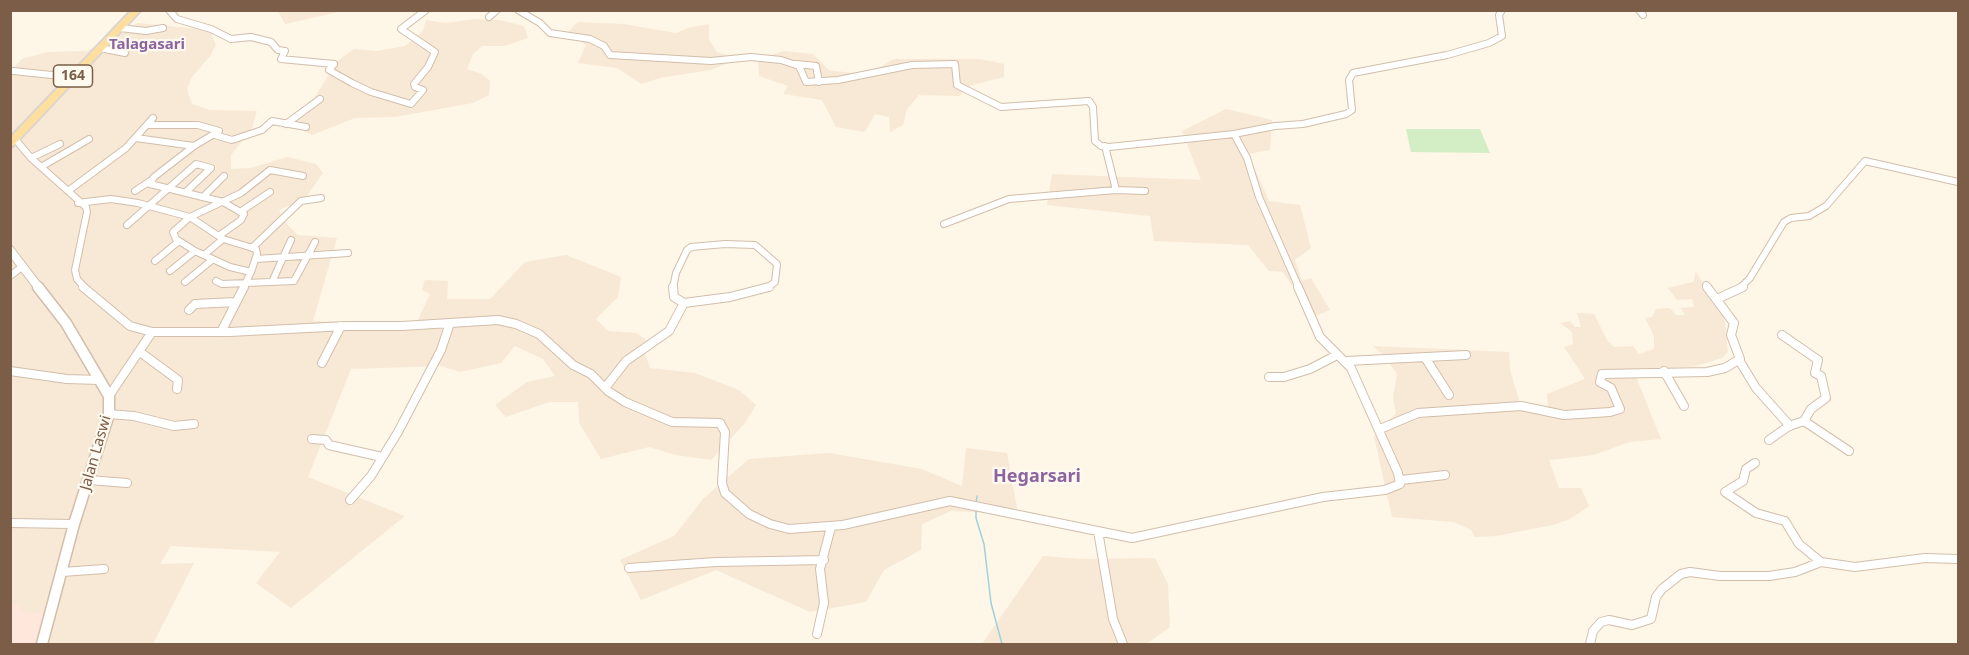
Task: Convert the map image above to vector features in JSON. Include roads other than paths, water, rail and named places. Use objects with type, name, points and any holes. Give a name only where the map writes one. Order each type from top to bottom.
[{"type":"main road","name":"164","points":[[13,142],[71,77],[137,10]]},
{"type":"street","points":[[169,10],[177,19],[211,29],[231,39],[251,37],[271,42],[278,50],[285,51],[281,59],[334,64],[329,70],[371,92],[409,105],[423,90],[415,87],[414,84],[428,67],[435,52],[401,28],[426,10]]},
{"type":"street","points":[[489,17],[496,10]]},
{"type":"street","points":[[518,10],[540,23],[551,33],[590,39],[604,45],[609,55],[711,61],[751,57],[781,60],[816,66],[819,82]]},
{"type":"street","points":[[795,64],[801,69],[805,82],[819,82],[912,65],[955,64],[957,85],[1001,107],[1089,101],[1093,106],[1095,141],[1105,146],[1234,134],[1275,126],[1303,124],[1350,112],[1352,109],[1349,80],[1353,73],[1447,55],[1500,39],[1503,34],[1499,15],[1502,10]]},
{"type":"street","points":[[120,28],[146,31],[163,28]]},
{"type":"street","points":[[100,48],[125,53]]},
{"type":"street","points":[[13,71],[71,77]]},
{"type":"street","points":[[286,124],[320,99]]},
{"type":"street","points":[[68,191],[98,170],[136,138],[153,118]]},
{"type":"street","points":[[213,136],[232,140],[262,130],[271,121],[306,127]]},
{"type":"street","points":[[135,191],[219,131],[198,125],[148,125]]},
{"type":"street","points":[[1234,134],[1247,158],[1259,197],[1320,337],[1336,355],[1347,361],[1426,359],[1466,355]]},
{"type":"street","points":[[136,138],[195,146]]},
{"type":"street","points":[[40,167],[89,139]]},
{"type":"street","points":[[13,142],[86,207],[87,212],[75,270],[77,279],[130,326],[152,332],[221,332],[498,320],[531,331],[552,345],[573,365],[591,374],[605,388],[625,402],[672,422],[720,423],[725,432],[722,483],[725,493],[749,514],[770,524],[789,529],[831,527],[950,501],[1132,538],[1323,497],[1398,487],[1401,480],[1380,429],[1347,361]]},
{"type":"street","points":[[31,158],[60,144]]},
{"type":"street","points":[[1105,146],[1116,190]]},
{"type":"street","points":[[1717,299],[1743,287],[1784,222],[1791,218],[1809,216],[1826,206],[1865,161],[1959,182]]},
{"type":"street","points":[[127,225],[196,164],[211,168],[186,192]]},
{"type":"street","points":[[251,272],[212,260],[179,242],[172,232],[190,217],[241,193],[270,170],[303,176]]},
{"type":"street","points":[[203,197],[224,176]]},
{"type":"street","points":[[150,181],[150,184],[156,187],[223,201],[244,214],[241,220],[204,255]]},
{"type":"street","points":[[944,224],[1009,200],[1071,192],[1145,191]]},
{"type":"street","points":[[240,212],[270,192]]},
{"type":"street","points":[[252,248],[284,215],[293,211],[302,201],[321,198]]},
{"type":"street","points":[[78,202],[111,199],[150,206],[190,217],[222,237],[257,251],[251,272],[221,332]]},
{"type":"street","points":[[272,282],[291,240]]},
{"type":"street","points":[[155,261],[179,242]]},
{"type":"street","points":[[216,281],[222,284],[294,281],[315,242]]},
{"type":"street","points":[[725,244],[755,245],[777,264],[775,282],[768,288],[718,300],[684,303],[674,297],[672,291],[676,273],[687,250],[692,247],[725,244]]},
{"type":"street","name":"Jalan Laswi","points":[[10,250],[66,323],[109,396],[109,414],[75,524],[42,645]]},
{"type":"street","points":[[171,272],[195,251]]},
{"type":"street","points":[[256,259],[348,253]]},
{"type":"street","points":[[185,282],[212,260]]},
{"type":"street","points":[[10,276],[23,266]]},
{"type":"street","points":[[1706,285],[1734,323],[1731,335],[1739,360],[1756,388],[1790,426]]},
{"type":"street","points":[[189,310],[195,304],[236,302]]},
{"type":"street","points":[[605,388],[626,361],[669,331],[684,303]]},
{"type":"street","points":[[350,500],[366,483],[422,389],[441,350],[450,323]]},
{"type":"street","points":[[322,363],[341,326]]},
{"type":"street","points":[[109,396],[152,332]]},
{"type":"street","points":[[1769,440],[1790,426],[1804,421],[1811,409],[1826,398],[1821,376],[1815,373],[1818,360],[1782,335]]},
{"type":"street","points":[[140,352],[178,380],[177,388]]},
{"type":"street","points":[[1269,377],[1284,377],[1310,369],[1336,355]]},
{"type":"street","points":[[1426,359],[1449,395]]},
{"type":"street","points":[[1380,429],[1418,413],[1521,406],[1540,408],[1564,415],[1610,412],[1620,409],[1611,388],[1600,382],[1602,374],[1664,371],[1707,372],[1725,368],[1739,360]]},
{"type":"street","points":[[10,370],[68,379],[99,380]]},
{"type":"street","points":[[1664,371],[1684,406]]},
{"type":"street","points":[[109,414],[134,416],[174,426],[194,424]]},
{"type":"street","points":[[1804,421],[1849,451]]},
{"type":"street","points":[[312,439],[326,440],[329,446],[382,457]]},
{"type":"street","points":[[1755,463],[1746,469],[1743,481],[1725,492],[1756,513],[1785,521],[1798,544],[1821,562]]},
{"type":"street","points":[[1401,480],[1445,474]]},
{"type":"street","points":[[89,480],[127,483]]},
{"type":"street","points":[[10,523],[75,524]]},
{"type":"street","points":[[817,633],[824,603],[824,588],[820,574],[831,527]]},
{"type":"street","points":[[1098,531],[1113,619],[1123,645]]},
{"type":"street","points":[[1590,645],[1593,631],[1601,622],[1609,620],[1632,625],[1651,619],[1656,597],[1662,589],[1681,574],[1690,572],[1720,576],[1783,575],[1821,562],[1854,567],[1925,558],[1959,560]]},
{"type":"street","points":[[629,568],[716,562],[824,560]]},
{"type":"street","points":[[62,572],[104,569]]},
{"type":"waterway","points":[[976,503],[977,496]]},
{"type":"waterway","points":[[976,510],[976,518],[984,544],[991,603],[1002,644]]},
{"type":"district","name":"Talagasari","points":[[147,45]]},
{"type":"district","name":"Hegarsari","points":[[1037,477]]}]
